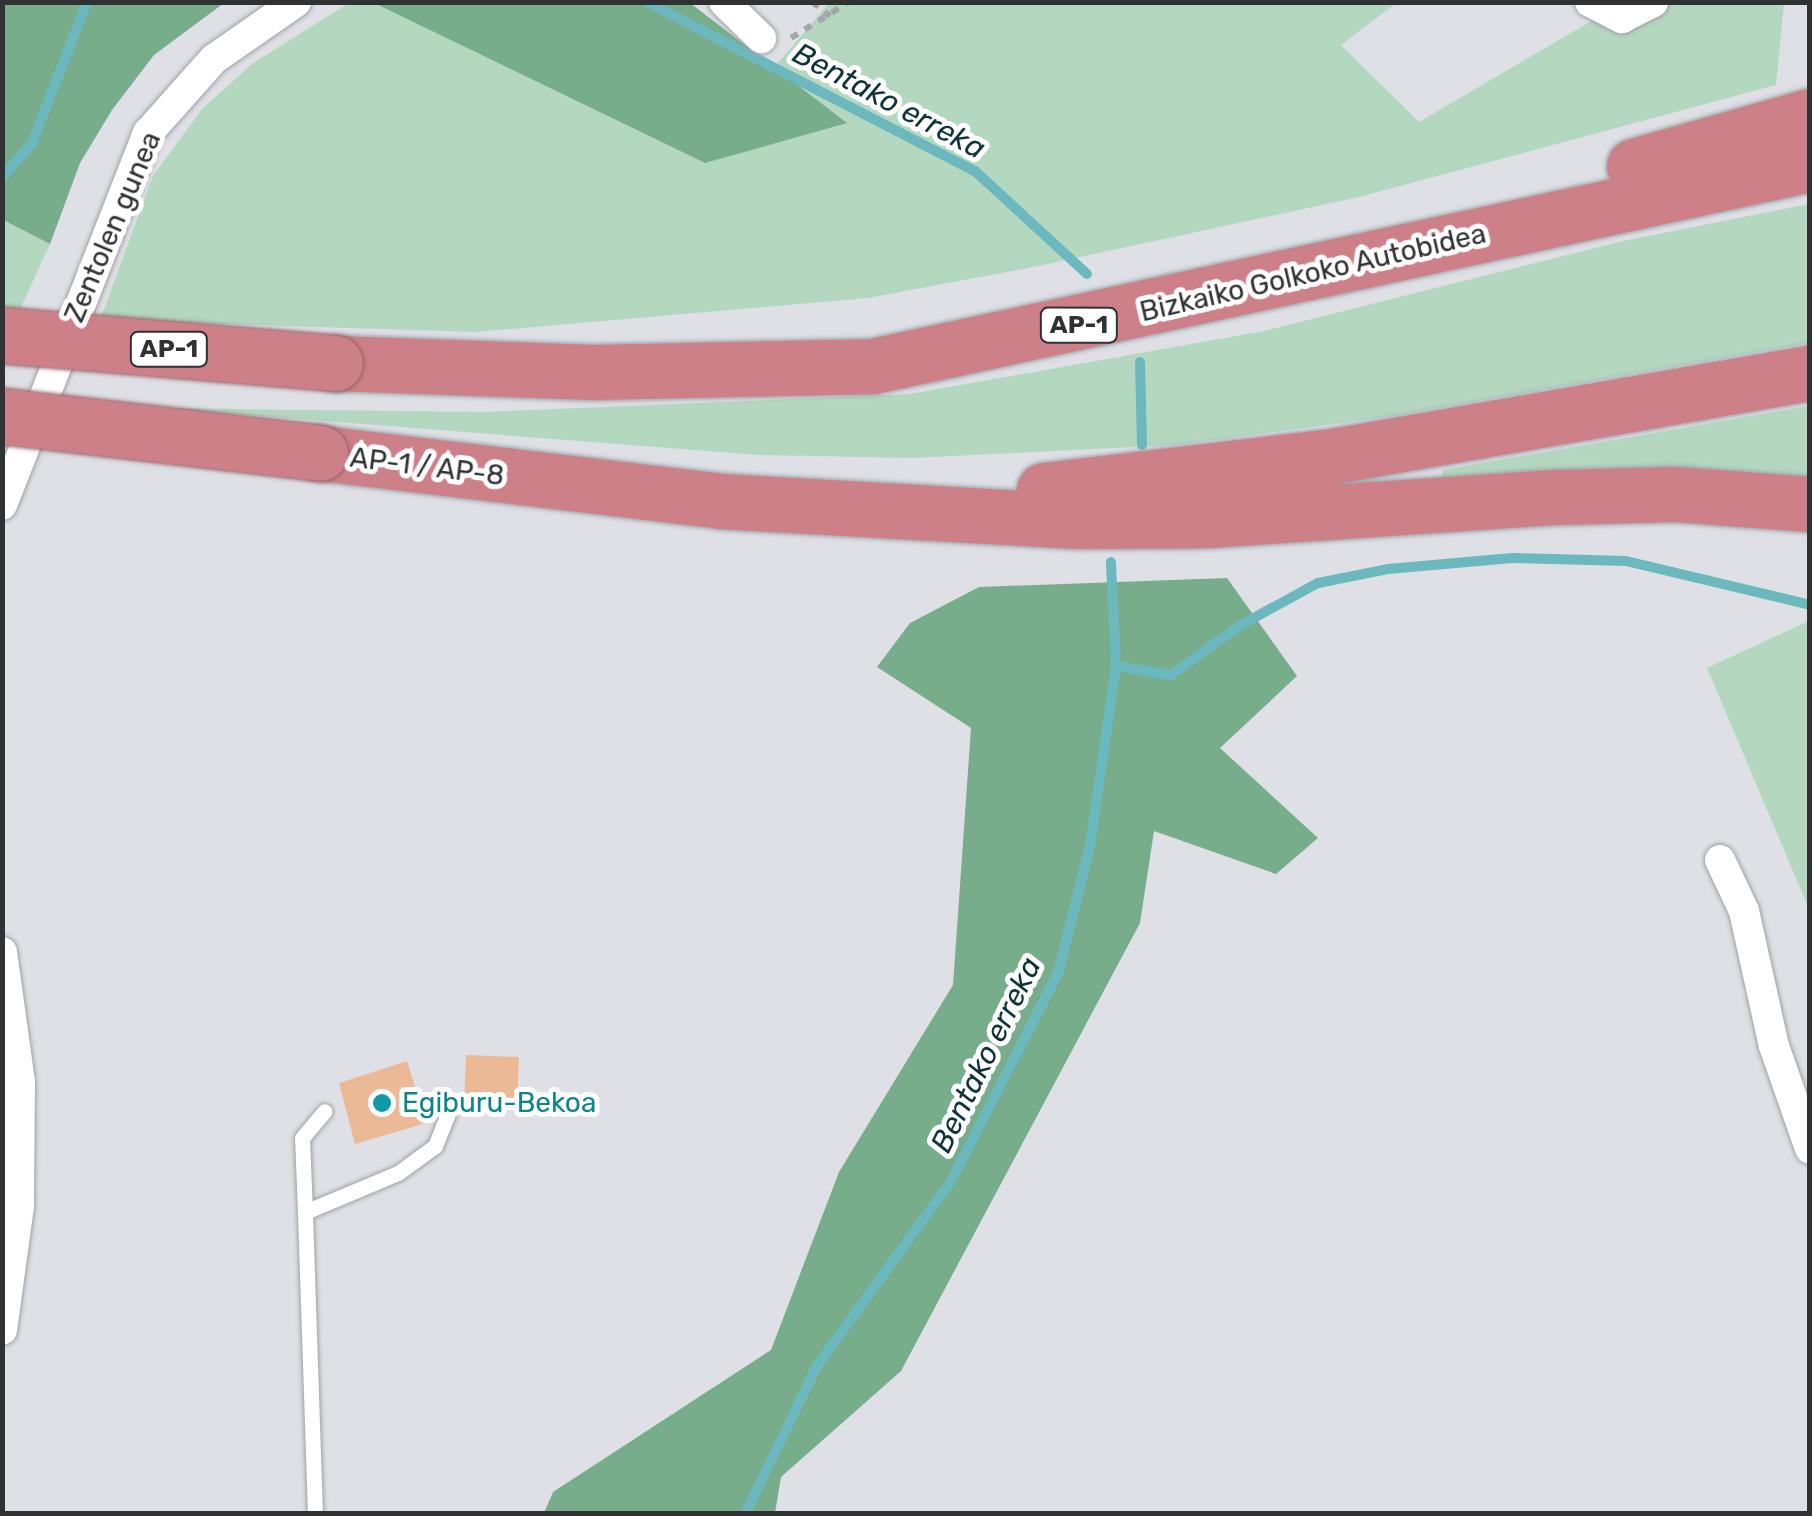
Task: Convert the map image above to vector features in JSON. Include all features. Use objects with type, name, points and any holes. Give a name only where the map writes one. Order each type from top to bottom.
[{"type":"highway","points":[[1534,224],[1611,173],[1810,116]]},
{"type":"highway","name":"Bizkaiko Golkoko Autobidea","points":[[2,336],[335,363],[593,372],[873,366],[1810,164]]},
{"type":"highway","points":[[852,509],[1334,456],[1810,373]]},
{"type":"highway","name":"AP-1 / AP-8","points":[[2,416],[586,487],[852,509]]},
{"type":"highway","points":[[852,509],[1079,522],[1208,520],[1556,497],[1676,494],[1810,504]]},
{"type":"street","name":"Zentolen gunea","points":[[2,504],[148,133],[214,59],[296,2]]},
{"type":"street","points":[[724,2],[761,38]]},
{"type":"street","points":[[1590,2],[1622,18],[1653,2]]},
{"type":"street","points":[[1720,860],[1744,911],[1774,1046],[1810,1149]]},
{"type":"street","points":[[2,952],[20,1100],[19,1206],[2,1330]]},
{"type":"lane","points":[[315,1514],[302,1138],[324,1111]]},
{"type":"lane","points":[[304,1212],[398,1172],[435,1146],[448,1114]]},
{"type":"path","points":[[812,2],[830,16]]},
{"type":"path","points":[[761,38],[778,43],[850,2]]},
{"type":"green space","points":[[2,3],[224,3],[154,55],[112,110],[80,163],[50,244],[3,220]]},
{"type":"green space","points":[[349,3],[374,3],[705,163],[846,122],[772,70],[829,3],[1396,3],[1341,45],[1419,122],[1622,3],[1784,3],[1776,85],[1359,197],[1034,267],[868,298],[475,332],[100,320],[153,176],[202,109],[253,63]]},
{"type":"green space","points":[[374,3],[690,3],[847,123],[705,163]]},
{"type":"green space","points":[[1809,204],[1809,343],[1393,416],[1176,445],[913,458],[759,455],[157,408],[484,412],[910,394],[1264,331],[1623,241]]},
{"type":"green space","points":[[2,220],[50,244],[17,316],[3,316]]},
{"type":"green space","points":[[1809,406],[1809,480],[1444,481],[1442,470]]},
{"type":"green space","points":[[1227,578],[1297,676],[1220,748],[1318,838],[1276,874],[1154,831],[1140,923],[901,1371],[781,1477],[775,1513],[544,1513],[553,1492],[771,1350],[839,1172],[953,985],[971,728],[877,667],[910,623],[979,587]]},
{"type":"green space","points":[[1809,621],[1809,909],[1707,668]]},
{"type":"building","points":[[466,1055],[519,1057],[517,1107],[464,1104]]},
{"type":"building","name":"Egiburu-Bekoa","points":[[407,1061],[426,1123],[355,1144],[339,1083]]},
{"type":"waterway","points":[[2,178],[32,143],[87,2]]},
{"type":"waterway","name":"Bentako erreka","points":[[647,2],[975,171],[1087,274]]},
{"type":"waterway","name":"Bentako erreka","points":[[1140,362],[1142,445]]},
{"type":"waterway","points":[[1116,666],[1171,675],[1239,626],[1318,583],[1388,569],[1513,558],[1626,561],[1810,605]]},
{"type":"waterway","name":"Bentako erreka","points":[[745,1514],[817,1366],[951,1181],[1058,973],[1090,846],[1116,666],[1111,562]]},
{"type":"place","name":"Egiburu-Bekoa","points":[[382,1103]]}]
